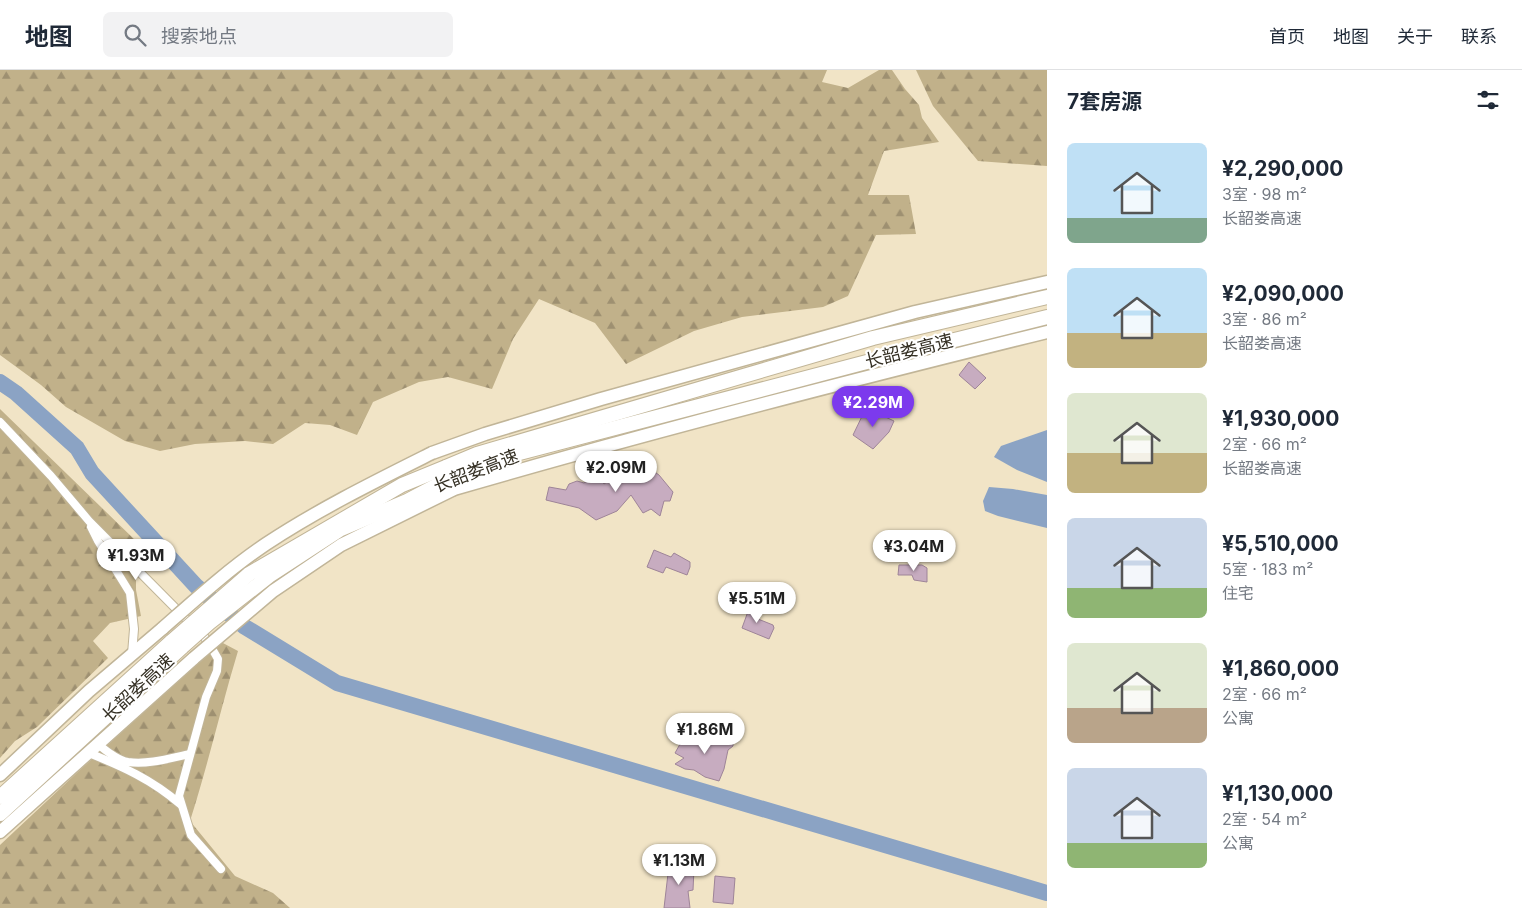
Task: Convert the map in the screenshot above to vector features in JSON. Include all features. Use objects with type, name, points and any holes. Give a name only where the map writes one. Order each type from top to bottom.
[{"type":"highway","points":[[0,775],[89,692],[214,582],[266,544],[335,502],[432,453],[485,434],[649,386],[915,312],[1047,282]]},
{"type":"highway","name":"长韶娄高速","points":[[450,478],[477,454],[873,338],[1047,297]]},
{"type":"highway","name":"长韶娄高速","points":[[0,814],[249,574],[328,526],[402,485],[450,478],[510,456],[882,358],[1047,317]]},
{"type":"highway","points":[[0,832],[194,658],[273,591],[341,545],[450,478],[538,465],[847,382],[1047,332]]},
{"type":"highway","name":"长韶娄高速","points":[[0,797],[177,644]]},
{"type":"street","points":[[0,422],[51,476],[89,521],[207,640],[218,659],[217,671],[206,696],[179,796],[191,834],[221,870]]},
{"type":"street","points":[[89,521],[98,542],[130,593],[134,629],[132,654]]},
{"type":"street","points":[[94,749],[127,762],[150,762],[190,754]]},
{"type":"street","points":[[94,749],[150,781],[182,805]]},
{"type":"green space","points":[[0,70],[827,70],[822,82],[848,88],[879,70],[892,70],[919,105],[922,118],[939,142],[884,151],[868,195],[909,195],[916,234],[876,235],[848,296],[823,307],[742,317],[694,331],[626,364],[595,323],[539,299],[513,339],[492,389],[448,377],[419,382],[373,402],[357,435],[330,425],[305,423],[273,444],[245,441],[195,444],[160,451],[125,441],[66,407],[41,385],[0,355]]},
{"type":"green space","points":[[916,70],[1047,70],[1047,166],[978,161],[933,106]]},
{"type":"green space","points":[[0,409],[136,541],[136,590],[141,616],[110,623],[93,641],[108,658],[37,727],[15,741],[0,758]]},
{"type":"green space","points":[[221,642],[238,651],[190,821],[235,876],[273,893],[290,908],[0,908],[0,845]]},
{"type":"water","points":[[1047,430],[1047,482],[1017,470],[994,457],[1001,446]]},
{"type":"water","points":[[989,487],[1047,495],[1047,528],[985,511],[983,501]]},
{"type":"building","points":[[969,362],[986,378],[975,389],[959,375]]},
{"type":"building","points":[[866,408],[894,421],[889,432],[873,449],[853,435]]},
{"type":"building","points":[[636,459],[659,475],[673,492],[670,501],[664,501],[660,516],[651,509],[643,513],[631,495],[617,511],[596,520],[579,508],[546,500],[549,487],[566,490],[569,484],[577,481],[584,483],[597,474],[604,484],[618,474],[635,472],[629,462]]},
{"type":"building","points":[[654,550],[671,557],[674,553],[690,562],[687,575],[666,567],[663,573],[647,567]]},
{"type":"building","points":[[899,565],[922,565],[927,568],[927,582],[914,580],[912,575],[898,575]]},
{"type":"building","points":[[750,606],[760,611],[758,619],[773,625],[774,628],[769,639],[742,628]]},
{"type":"building","points":[[707,732],[721,738],[733,738],[733,746],[728,750],[719,781],[675,764],[684,758],[675,753],[684,737],[703,742]]},
{"type":"building","points":[[693,864],[693,890],[688,891],[690,908],[664,908],[669,865]]},
{"type":"building","points":[[715,876],[735,878],[733,904],[713,902]]},
{"type":"waterway","points":[[0,382],[16,393],[77,448],[92,473],[196,586],[245,627],[337,683],[1047,893]]}]
